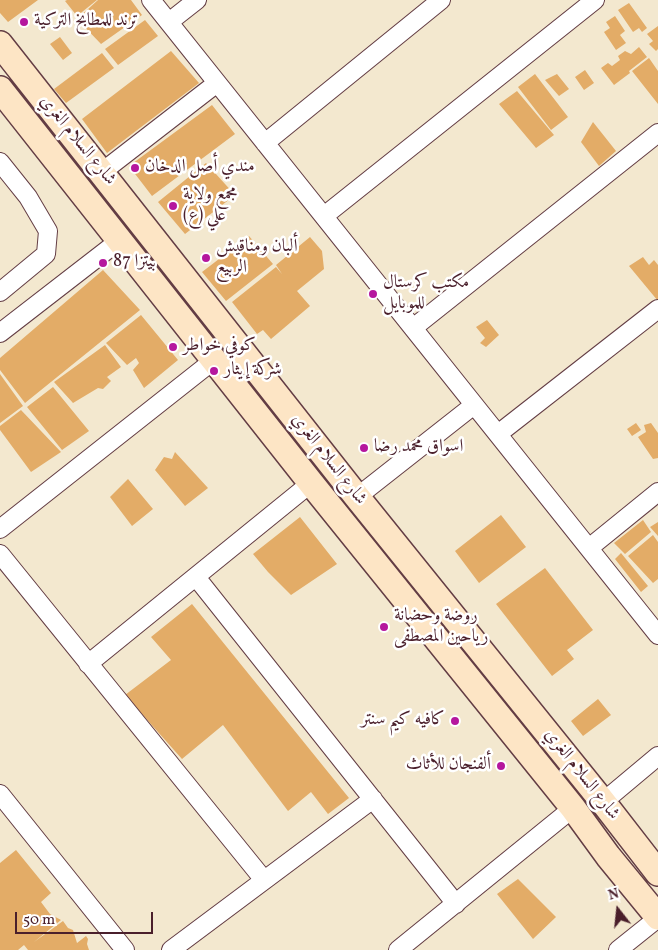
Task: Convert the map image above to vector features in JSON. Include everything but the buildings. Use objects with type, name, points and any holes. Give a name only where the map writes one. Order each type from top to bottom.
[{"type":"main road","name":"شارع السلام الغري","points":[[0,44],[357,497],[658,873]]},
{"type":"main road","name":"شارع السلام الغري","points":[[0,89],[311,483],[573,808],[608,856],[658,918]]},
{"type":"main road","points":[[46,146],[67,129]]},
{"type":"main road","points":[[608,856],[631,838]]},
{"type":"street","points":[[151,0],[658,635]]},
{"type":"street","points":[[169,22],[197,0]]},
{"type":"street","points":[[265,143],[441,0]]},
{"type":"street","points":[[324,216],[595,0]]},
{"type":"street","points":[[102,172],[217,82]]},
{"type":"street","points":[[413,328],[658,133]]},
{"type":"street","points":[[0,162],[28,198],[48,231],[46,254],[0,292]]},
{"type":"street","points":[[0,333],[120,240]]},
{"type":"street","points":[[498,434],[658,309]]},
{"type":"street","points":[[0,529],[214,360]]},
{"type":"street","points":[[357,497],[474,405]]},
{"type":"street","points":[[88,664],[311,483]]},
{"type":"street","points":[[589,548],[658,492]]},
{"type":"street","points":[[0,554],[264,880]]},
{"type":"street","points":[[196,576],[456,904]]},
{"type":"street","points":[[603,802],[658,756]]},
{"type":"street","points":[[0,794],[6,813],[125,950]]},
{"type":"street","points":[[171,950],[373,799]]},
{"type":"street","points":[[398,950],[573,808]]},
{"type":"street","points":[[618,950],[658,918]]},
{"type":"place","name":"ترند للمطابخ التركية","points":[[24,22]]},
{"type":"place","name":"مندي أصل الدخان","points":[[135,168]]},
{"type":"place","name":"مجمع ولاية علي (ع)","points":[[173,206]]},
{"type":"place","name":"ألبان ومناقيش الربيع","points":[[206,258]]},
{"type":"place","name":"بيتزا 87","points":[[103,263]]},
{"type":"place","name":"مكتب كرستال للموبايل","points":[[373,294]]},
{"type":"place","name":"كوفي خواطر","points":[[173,347]]},
{"type":"place","name":"شركة إيثار","points":[[214,371]]},
{"type":"place","name":"اسواق محمد رضا","points":[[364,448]]},
{"type":"place","name":"روضة وحضانة رياحين المصطفى","points":[[384,627]]},
{"type":"place","name":"كافيه كيم سنتر","points":[[455,721]]},
{"type":"place","name":"ألفنجان للأثاث","points":[[501,766]]}]
